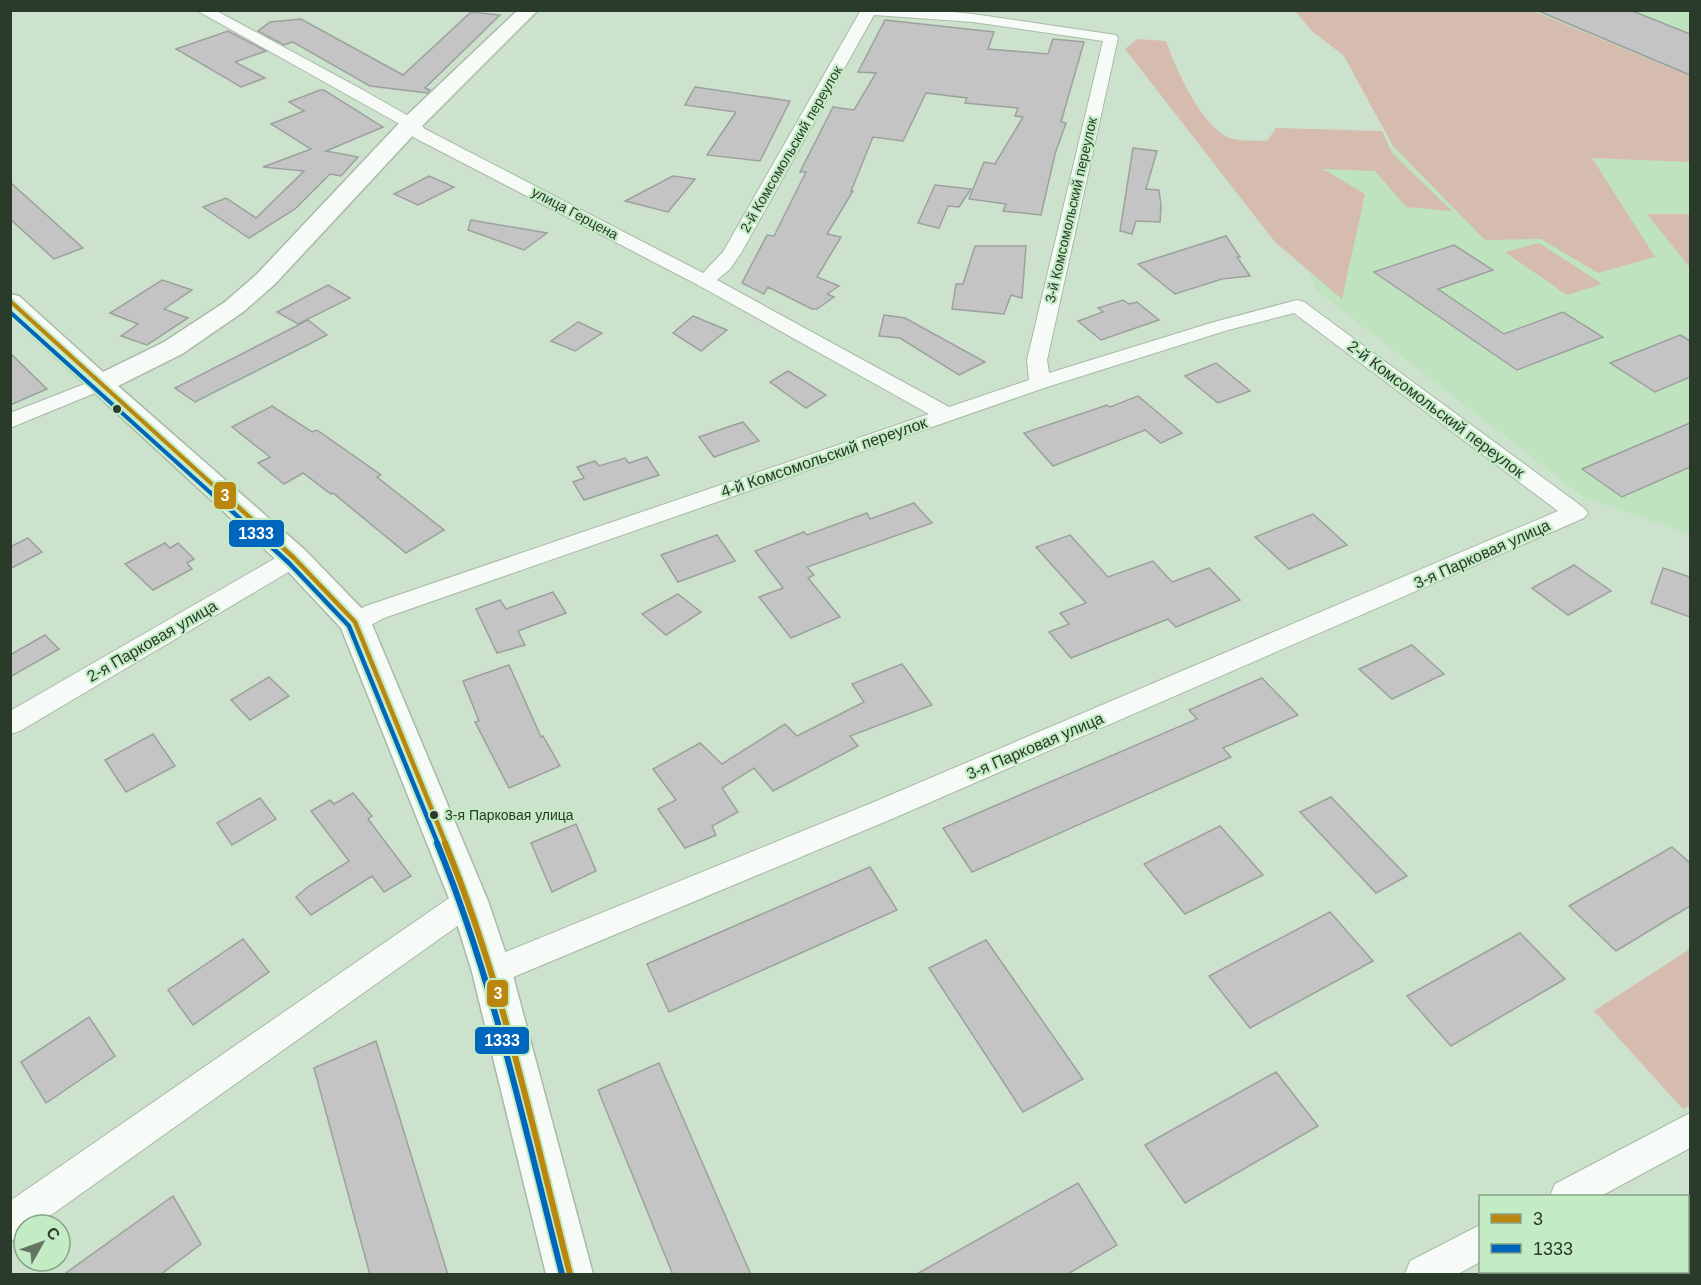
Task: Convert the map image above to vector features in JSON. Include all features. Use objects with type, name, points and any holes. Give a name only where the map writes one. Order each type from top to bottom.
[{"type":"street","name":"улица Герцена","points":[[203,10],[411,124],[419,133],[705,281],[947,415]]},
{"type":"street","points":[[10,422],[100,384],[172,348],[234,307],[266,279],[411,124],[530,10]]},
{"type":"street","points":[[869,10],[975,14]]},
{"type":"street","name":"2-й Комсомольский переулок","points":[[705,281],[723,265],[732,253],[869,10]]},
{"type":"street","name":"3-й Комсомольский переулок","points":[[975,14],[1111,38],[1037,360],[1040,383]]},
{"type":"street","points":[[10,301],[294,558],[355,622],[469,901],[492,972],[570,1275]]},
{"type":"street","name":"2-й Комсомольский переулок","points":[[1297,306],[1576,513]]},
{"type":"street","name":"4-й Комсомольский переулок","points":[[355,622],[386,608],[1040,383],[1221,326],[1297,306]]},
{"type":"street","name":"3-я Парковая улица","points":[[492,972],[884,810],[1576,513]]},
{"type":"street","name":"2-я Парковая улица","points":[[10,724],[294,558]]},
{"type":"street","points":[[10,1222],[469,901]]},
{"type":"street","points":[[1571,1195],[1690,1130]]},
{"type":"street","points":[[1423,1275],[1479,1243]]},
{"type":"shaded area","points":[[1295,11],[1533,11],[1690,76],[1690,162],[1592,158],[1655,257],[1598,273],[1541,239],[1485,240],[1393,146],[1344,56],[1312,31]]},
{"type":"shaded area","points":[[1533,11],[1690,11],[1690,76]]},
{"type":"shaded area","points":[[1137,39],[1166,41],[1182,79],[1197,106],[1215,128],[1225,136],[1240,140],[1267,141],[1276,128],[1382,131],[1392,153],[1452,211],[1406,207],[1375,171],[1323,169],[1365,194],[1342,299],[1275,242],[1125,49]]},
{"type":"shaded area","points":[[1267,141],[1690,162],[1690,534],[1585,498],[1317,291]]},
{"type":"shaded area","points":[[1647,214],[1690,214],[1690,268]]},
{"type":"shaded area","points":[[1539,243],[1602,284],[1567,295],[1505,252]]},
{"type":"shaded area","points":[[1690,949],[1690,1105],[1683,1109],[1594,1011]]},
{"type":"shaded area","points":[[1689,1206],[1690,1274],[1580,1274],[1689,1273]]},
{"type":"building","points":[[1536,10],[1630,10],[1690,34],[1690,75]]},
{"type":"building","points":[[471,12],[500,15],[425,88],[430,90],[427,93],[370,86],[293,42],[284,45],[258,31],[270,22],[301,19],[403,75]]},
{"type":"building","points":[[885,20],[994,32],[988,49],[1048,54],[1053,39],[1084,42],[1061,122],[1066,123],[1055,154],[1041,215],[1003,211],[1006,204],[969,199],[984,162],[995,164],[1023,117],[1015,116],[1018,108],[965,103],[967,98],[926,93],[903,141],[873,137],[851,191],[853,191],[827,234],[841,237],[817,277],[839,286],[827,294],[834,297],[817,309],[812,309],[768,287],[764,294],[742,283],[767,235],[774,236],[806,172],[800,172],[833,107],[854,110],[876,73],[858,72]]},
{"type":"building","points":[[228,31],[266,51],[235,62],[265,78],[241,87],[176,49]]},
{"type":"building","points":[[695,87],[790,101],[760,161],[707,155],[736,112],[685,105]]},
{"type":"building","points":[[324,90],[383,127],[326,151],[358,157],[341,176],[330,174],[295,209],[249,238],[203,207],[226,198],[256,218],[304,171],[263,167],[311,149],[271,124],[304,111],[289,102]]},
{"type":"building","points":[[1133,148],[1157,151],[1146,189],[1159,190],[1161,205],[1160,222],[1136,221],[1132,234],[1120,231]]},
{"type":"building","points":[[429,176],[454,187],[418,205],[394,194]]},
{"type":"building","points":[[673,176],[695,179],[668,212],[625,201]]},
{"type":"building","points":[[10,182],[83,248],[54,259],[10,219]]},
{"type":"building","points":[[935,185],[971,189],[959,207],[948,206],[939,228],[918,223]]},
{"type":"building","points":[[471,220],[547,233],[524,250],[468,230]]},
{"type":"building","points":[[1226,236],[1250,276],[1222,279],[1175,294],[1138,264]]},
{"type":"building","points":[[1454,245],[1493,270],[1438,289],[1504,334],[1563,312],[1603,337],[1517,370],[1374,272]]},
{"type":"building","points":[[975,246],[1026,246],[1022,298],[1011,295],[1004,314],[952,309],[956,284],[963,284]]},
{"type":"building","points":[[162,280],[192,290],[164,309],[188,318],[147,345],[121,336],[138,324],[110,313]]},
{"type":"building","points":[[328,285],[350,298],[298,324],[277,312]]},
{"type":"building","points":[[1123,300],[1129,304],[1137,302],[1159,320],[1101,340],[1078,321],[1103,312],[1098,308]]},
{"type":"building","points":[[884,315],[905,318],[985,362],[959,375],[900,338],[879,336]]},
{"type":"building","points":[[693,316],[727,330],[701,351],[673,333]]},
{"type":"building","points":[[308,320],[327,335],[195,402],[175,388]]},
{"type":"building","points":[[578,322],[602,333],[575,351],[551,341]]},
{"type":"building","points":[[1680,335],[1690,341],[1690,377],[1655,392],[1610,363]]},
{"type":"building","points":[[10,353],[47,389],[10,405]]},
{"type":"building","points":[[1216,363],[1250,391],[1218,403],[1185,376]]},
{"type":"building","points":[[788,371],[826,395],[806,408],[770,382]]},
{"type":"building","points":[[1138,396],[1182,433],[1161,443],[1145,430],[1053,466],[1024,433],[1107,405],[1110,407]]},
{"type":"building","points":[[272,406],[312,432],[317,430],[381,475],[377,477],[444,530],[406,553],[333,493],[331,494],[303,473],[284,484],[258,463],[270,457],[232,427]]},
{"type":"building","points":[[743,422],[759,441],[714,457],[699,437]]},
{"type":"building","points":[[1690,423],[1690,467],[1622,497],[1582,469]]},
{"type":"building","points":[[647,457],[659,475],[584,500],[573,482],[584,478],[577,467],[595,461],[599,466],[625,458],[629,463]]},
{"type":"building","points":[[914,503],[932,523],[807,567],[814,575],[808,578],[840,617],[791,638],[759,597],[783,588],[755,551],[804,532],[807,535],[867,513],[870,519]]},
{"type":"building","points":[[1313,514],[1347,545],[1289,569],[1255,537]]},
{"type":"building","points":[[717,535],[735,561],[678,582],[661,555]]},
{"type":"building","points":[[1070,535],[1108,577],[1153,561],[1172,582],[1209,568],[1240,600],[1176,627],[1168,619],[1071,658],[1049,632],[1069,624],[1060,613],[1086,603],[1036,547]]},
{"type":"building","points":[[28,538],[42,552],[10,569],[10,547]]},
{"type":"building","points":[[165,543],[170,548],[178,543],[194,559],[187,563],[192,569],[153,590],[125,564]]},
{"type":"building","points":[[1574,565],[1611,591],[1568,615],[1532,588]]},
{"type":"building","points":[[1663,568],[1690,577],[1690,617],[1651,603]]},
{"type":"building","points":[[553,592],[566,613],[518,631],[525,645],[497,653],[476,609],[500,600],[506,609]]},
{"type":"building","points":[[678,594],[701,612],[666,635],[642,614]]},
{"type":"building","points":[[45,635],[59,649],[10,677],[10,655]]},
{"type":"building","points":[[1412,645],[1444,674],[1392,699],[1359,669]]},
{"type":"building","points":[[902,664],[932,705],[850,736],[858,746],[773,791],[754,768],[722,788],[738,812],[712,826],[716,835],[685,848],[658,809],[676,800],[653,769],[700,743],[722,764],[785,724],[797,736],[864,702],[852,684]]},
{"type":"building","points":[[509,665],[541,737],[543,736],[560,766],[509,788],[475,722],[479,721],[463,681]]},
{"type":"building","points":[[269,677],[289,696],[250,720],[231,700]]},
{"type":"building","points":[[1262,678],[1298,715],[1223,748],[1231,757],[972,872],[943,828],[1197,719],[1189,710]]},
{"type":"building","points":[[153,734],[175,766],[126,792],[105,760]]},
{"type":"building","points":[[353,793],[372,816],[368,819],[411,876],[384,892],[372,876],[311,915],[296,897],[349,861],[311,811],[330,800],[334,804]]},
{"type":"building","points":[[1331,797],[1407,876],[1376,893],[1300,812]]},
{"type":"building","points":[[260,798],[276,819],[232,845],[217,823]]},
{"type":"building","points":[[576,824],[596,871],[552,892],[531,843]]},
{"type":"building","points":[[1220,826],[1263,875],[1185,914],[1144,864]]},
{"type":"building","points":[[1672,847],[1690,863],[1690,906],[1616,951],[1569,906]]},
{"type":"building","points":[[870,867],[897,910],[669,1012],[647,964]]},
{"type":"building","points":[[1330,912],[1373,961],[1250,1028],[1209,976]]},
{"type":"building","points":[[1520,933],[1565,979],[1451,1046],[1407,996]]},
{"type":"building","points":[[243,939],[269,972],[193,1025],[168,990]]},
{"type":"building","points":[[986,940],[1083,1079],[1023,1112],[929,968]]},
{"type":"building","points":[[89,1017],[115,1056],[46,1103],[21,1062]]},
{"type":"building","points":[[376,1041],[448,1275],[370,1275],[314,1068]]},
{"type":"building","points":[[659,1063],[751,1275],[673,1275],[598,1090]]},
{"type":"building","points":[[1276,1072],[1318,1126],[1185,1203],[1145,1145]]},
{"type":"building","points":[[1078,1183],[1117,1245],[1066,1275],[915,1275]]},
{"type":"building","points":[[173,1196],[201,1244],[160,1275],[63,1275],[72,1273],[72,1269]]},
{"type":"transit line","name":"3","points":[[10,301],[294,558],[355,622],[469,901],[492,972],[570,1274]]},
{"type":"transit line","name":"1333","points":[[10,312],[289,563],[349,626],[462,904],[485,974],[562,1274]]},
{"type":"place","name":"3-я Парковая улица","points":[[434,815]]}]
